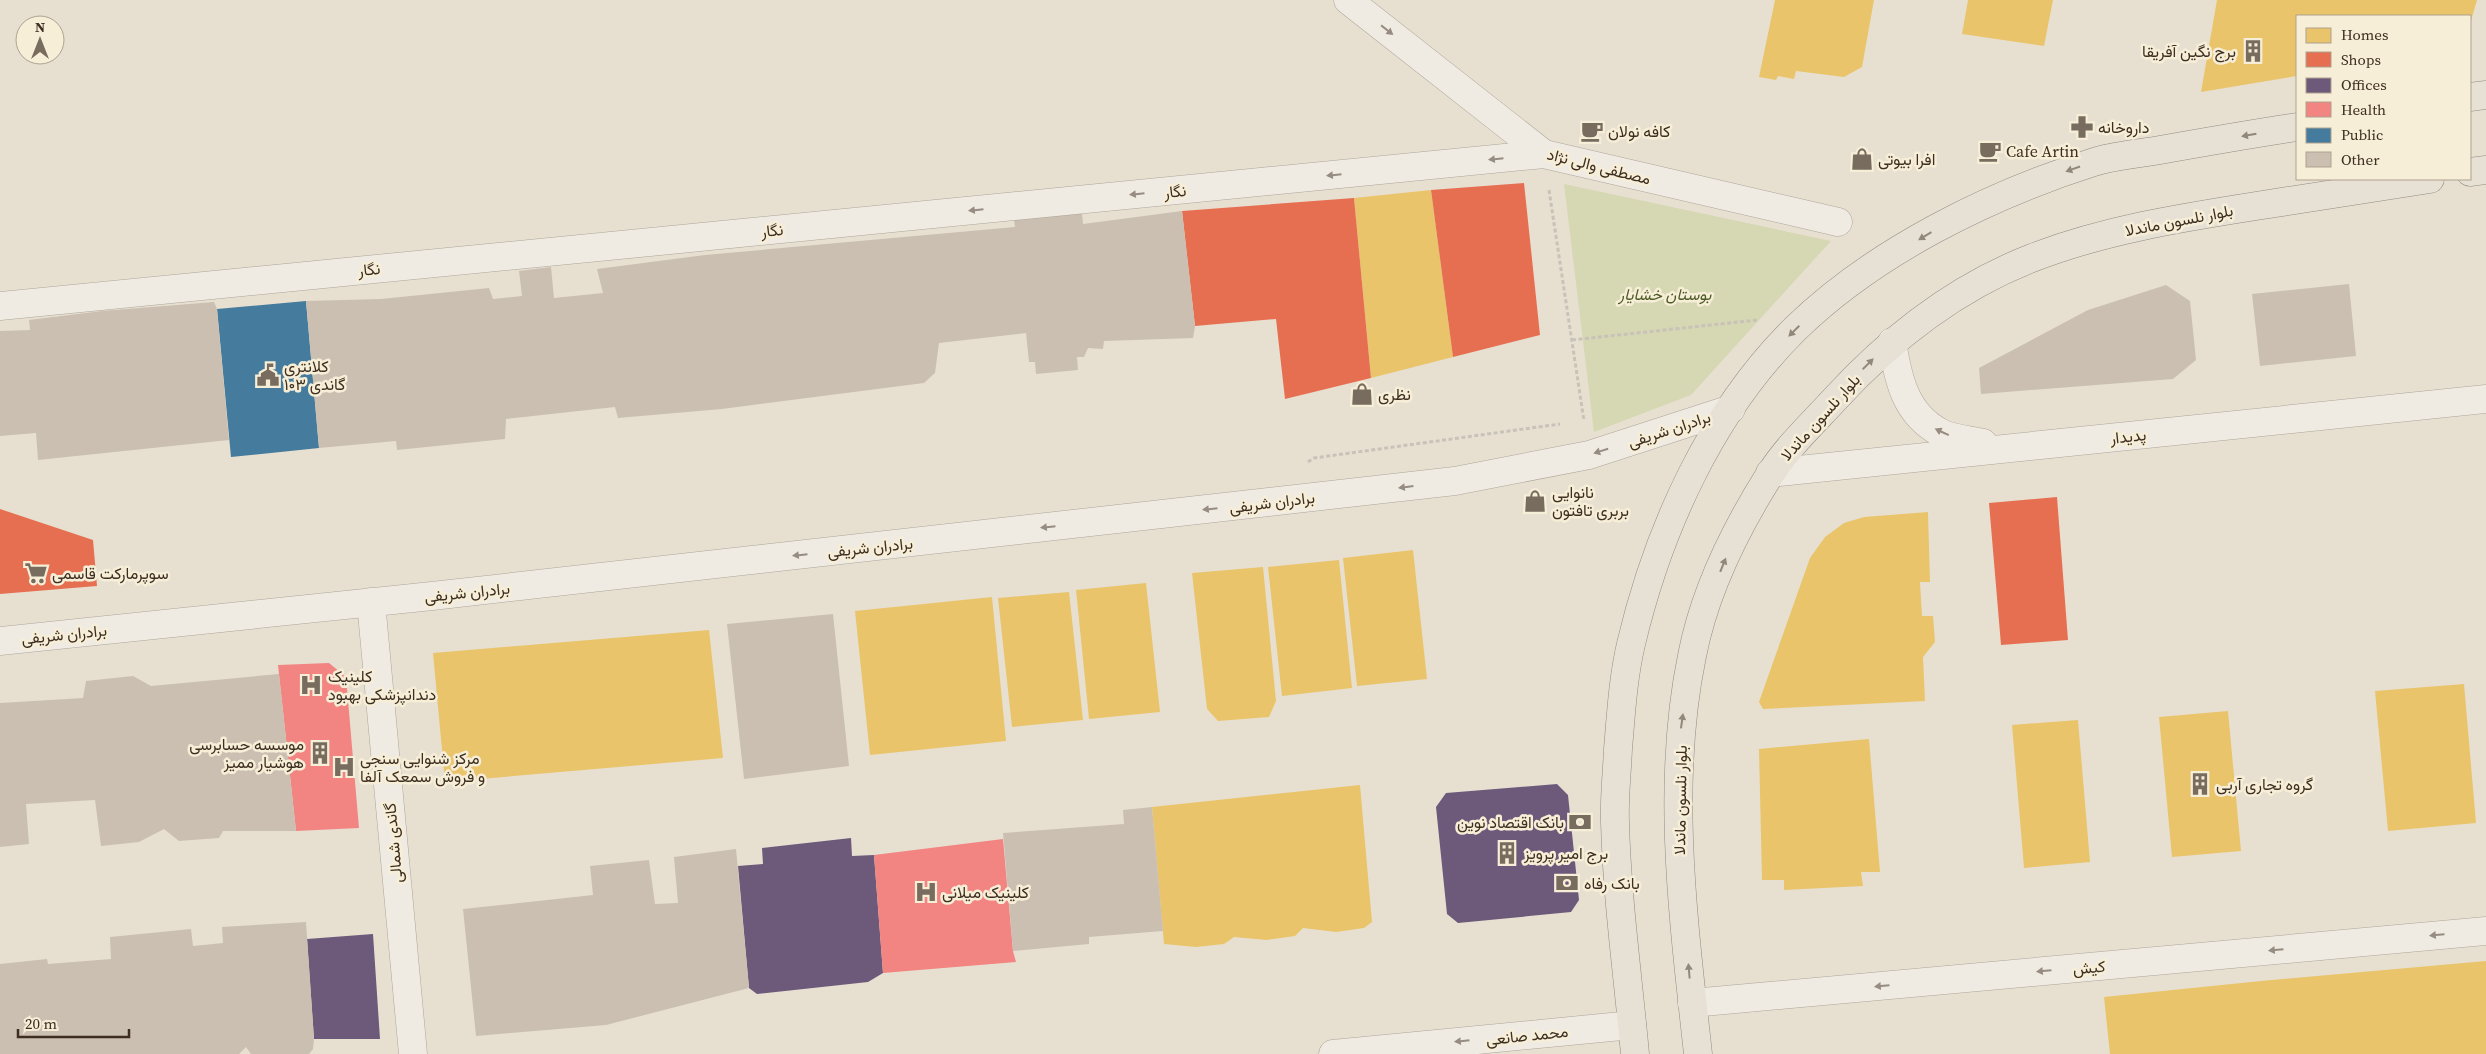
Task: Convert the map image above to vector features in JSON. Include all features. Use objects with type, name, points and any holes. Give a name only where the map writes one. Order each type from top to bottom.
[{"type":"main road","points":[[2471,97],[2486,95]]},
{"type":"main road","points":[[1635,1054],[1614,820],[1622,708],[1631,645],[1650,581],[1671,521],[1692,474],[1731,408],[1754,375],[1795,329],[1831,299],[1890,256],[1962,214],[2028,185],[2098,161],[2296,126]]},
{"type":"main road","points":[[2471,172],[2486,170]]},
{"type":"main road","name":"بلوار نلسون ماندلا","points":[[1698,1054],[1679,862],[1681,732],[1692,654],[1710,595],[1733,539],[1770,473],[1849,384],[1892,342],[1965,290],[2031,259],[2102,236],[2161,221],[2424,180]]},
{"type":"street","name":"مصطفی والی نژاد","points":[[1348,0],[1544,154],[1838,222]]},
{"type":"street","name":"نگار","points":[[0,306],[1544,154]]},
{"type":"street","points":[[1892,342],[1898,375],[1905,398],[1923,420],[1942,434],[2006,448]]},
{"type":"street","name":"پدیدار","points":[[1770,473],[2486,399]]},
{"type":"street","name":"برادران شریفی","points":[[0,641],[371,602],[1455,481],[1589,455],[1731,408]]},
{"type":"street","name":"گاندی شمالی","points":[[371,602],[413,1054]]},
{"type":"street","name":"کیش","points":[[1692,1003],[2486,930]]},
{"type":"street","name":"محمد صانعی","points":[[1333,1054],[1632,1025]]},
{"type":"path","points":[[1544,154],[1589,455]]},
{"type":"path","points":[[1572,340],[1765,319]]},
{"type":"path","points":[[1584,421],[1593,418]]},
{"type":"green space","name":"بوستان خشایار","points":[[1564,184],[1831,241],[1691,395],[1594,432]]},
{"type":"building: Homes","points":[[1775,0],[1874,0],[1862,67],[1844,77],[1796,71],[1794,79],[1778,76],[1776,80],[1759,77]]},
{"type":"building: Homes","points":[[1968,0],[2053,0],[2044,46],[1962,34]]},
{"type":"building: Homes","name":"برج نگین آفریقا","points":[[2217,0],[2477,0],[2471,21],[2471,15],[2296,15],[2296,76],[2201,92]]},
{"type":"building: Homes","points":[[1431,190],[1453,357],[1371,378],[1354,198]]},
{"type":"building: Homes","points":[[1928,512],[1930,582],[1920,582],[1922,616],[1933,616],[1935,642],[1923,657],[1925,701],[1763,709],[1759,702],[1810,558],[1825,537],[1844,523],[1864,517]]},
{"type":"building: Homes","points":[[1413,550],[1427,679],[1357,686],[1343,558]]},
{"type":"building: Homes","points":[[1339,560],[1352,688],[1282,696],[1268,567]]},
{"type":"building: Homes","points":[[1263,567],[1276,701],[1269,717],[1218,721],[1207,709],[1192,573]]},
{"type":"building: Homes","points":[[1146,583],[1160,712],[1089,719],[1076,590]]},
{"type":"building: Homes","points":[[1069,592],[1083,720],[1012,727],[998,598]]},
{"type":"building: Homes","points":[[992,597],[1006,741],[870,755],[855,611]]},
{"type":"building: Homes","points":[[709,630],[723,758],[445,782],[433,653]]},
{"type":"building: Homes","points":[[2464,684],[2476,823],[2388,831],[2375,691]]},
{"type":"building: Homes","name":"گروه تجاری آربی","points":[[2228,711],[2241,851],[2172,857],[2159,717]]},
{"type":"building: Homes","points":[[2078,720],[2090,862],[2024,868],[2012,725]]},
{"type":"building: Homes","points":[[1869,739],[1880,872],[1861,872],[1863,886],[1784,890],[1784,880],[1762,880],[1759,749]]},
{"type":"building: Homes","points":[[1360,785],[1372,922],[1364,928],[1336,932],[1303,928],[1295,936],[1267,940],[1234,937],[1224,944],[1196,947],[1164,944],[1152,807]]},
{"type":"building: Homes","points":[[2486,961],[2486,1054],[2110,1054],[2104,997]]},
{"type":"building: Shops","points":[[1524,183],[1540,335],[1453,357],[1431,190]]},
{"type":"building: Shops","points":[[1354,198],[1371,378],[1285,399],[1276,319],[1195,326],[1182,211]]},
{"type":"building: Shops","points":[[2057,497],[2068,640],[2001,645],[1989,503]]},
{"type":"building: Shops","points":[[0,509],[93,540],[97,586],[0,594]]},
{"type":"building: Offices","name":"برج امیر پرویز","points":[[1557,784],[1568,795],[1579,900],[1571,912],[1458,923],[1447,914],[1436,807],[1446,793]]},
{"type":"building: Offices","points":[[851,838],[852,856],[874,855],[883,973],[868,982],[757,994],[749,988],[738,866],[763,864],[762,848]]},
{"type":"building: Offices","points":[[373,934],[380,1039],[314,1039],[307,939]]},
{"type":"building: Health","name":"موسسه حسابرسی هوشیار ممیز","points":[[329,663],[346,677],[359,828],[296,831],[278,665]]},
{"type":"building: Health","points":[[1003,839],[1013,951],[1016,962],[883,973],[874,855]]},
{"type":"building: Public","name":"کلانتری ۱۰۳ گاندی","points":[[306,301],[319,448],[231,457],[217,309]]},
{"type":"building: Other","points":[[1182,211],[1195,326],[1193,338],[1104,341],[1103,349],[1088,348],[1084,357],[1077,357],[1078,370],[1036,374],[1035,362],[1029,362],[1026,333],[939,343],[935,373],[924,383],[722,409],[618,418],[615,407],[506,419],[505,439],[397,450],[396,441],[319,448],[306,301],[381,299],[489,288],[493,299],[522,296],[519,271],[551,267],[554,298],[603,293],[597,269],[705,255],[1015,227],[1014,220],[1082,213],[1083,224]]},
{"type":"building: Other","points":[[2349,284],[2356,356],[2260,366],[2252,294]]},
{"type":"building: Other","points":[[2166,285],[2190,301],[2196,360],[2173,379],[1981,394],[1979,368],[2088,310]]},
{"type":"building: Other","points":[[214,302],[217,309],[229,440],[38,460],[36,433],[0,436],[0,331],[30,330],[29,320],[102,311]]},
{"type":"building: Other","points":[[833,614],[849,766],[744,779],[727,624]]},
{"type":"building: Other","points":[[279,674],[296,831],[223,831],[219,838],[179,841],[164,829],[139,842],[101,846],[95,800],[26,804],[29,844],[0,847],[0,703],[83,698],[86,681],[133,676],[151,686]]},
{"type":"building: Other","points":[[1152,807],[1163,931],[1089,937],[1089,944],[1013,951],[1003,833],[1124,824],[1123,810]]},
{"type":"building: Other","points":[[736,849],[749,988],[606,1025],[476,1036],[463,909],[593,895],[590,866],[649,860],[655,904],[678,903],[674,857]]},
{"type":"building: Other","points":[[306,922],[314,1039],[313,1049],[309,1054],[251,1054],[246,1047],[239,1054],[0,1054],[0,964],[47,959],[48,964],[111,959],[110,937],[191,929],[193,946],[223,943],[222,927]]},
{"type":"place","name":"برج نگین آفریقا","points":[[2253,51]]},
{"type":"place","name":"داروخانه","points":[[2082,127]]},
{"type":"place","name":"کافه نولان","points":[[1592,131]]},
{"type":"place","name":"Cafe Artin","points":[[1990,151]]},
{"type":"place","name":"افرا بيوتى","points":[[1862,159]]},
{"type":"place","name":"کلانتری ۱۰۳ گاندی","points":[[268,375]]},
{"type":"place","name":"نظری","points":[[1362,394]]},
{"type":"place","name":"نانوایی بربری تافتون","points":[[1535,501]]},
{"type":"place","name":"سوپرمارکت قاسمی","points":[[36,573]]},
{"type":"place","name":"کلینیک دندانپزشکی بهبود","points":[[311,685]]},
{"type":"place","name":"موسسه حسابرسی هوشیار ممیز","points":[[320,753]]},
{"type":"place","name":"مرکز شنوایی سنجی و فروش سمعک آلفا","points":[[344,767]]},
{"type":"place","name":"گروه تجاری آربی","points":[[2200,784]]},
{"type":"place","name":"بانک اقتصاد نوین","points":[[1580,822]]},
{"type":"place","name":"برج امیر پرویز","points":[[1507,853]]},
{"type":"place","name":"بانک رفاه","points":[[1567,883]]},
{"type":"place","name":"کلینیک میلانی","points":[[926,892]]}]
